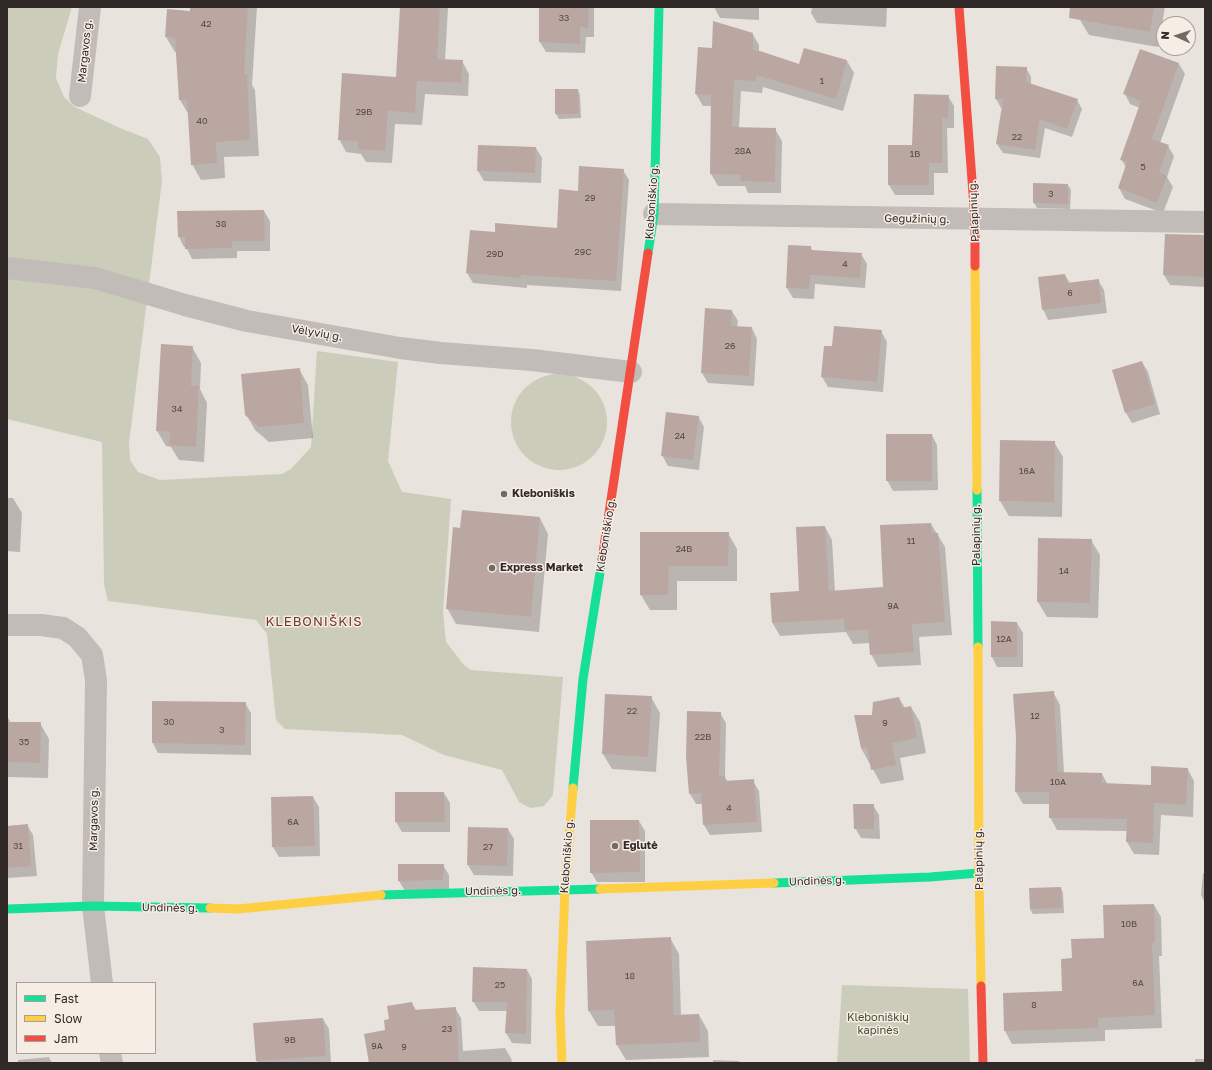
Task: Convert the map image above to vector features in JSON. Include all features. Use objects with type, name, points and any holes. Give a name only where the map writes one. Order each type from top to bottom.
[{"type":"street","name":"Margavos g.","points":[[80,96],[90,7]]},
{"type":"street","name":"Kleboniškio g.","points":[[562,1063],[560,1012],[565,890],[571,807],[583,679],[654,214],[659,7]]},
{"type":"street","name":"Palapinių g.","points":[[959,7],[975,220],[979,873],[984,1063]]},
{"type":"street","name":"Gegužinių g.","points":[[654,214],[975,220],[1205,222]]},
{"type":"street","name":"Vėlyvių g.","points":[[7,268],[94,278],[185,305],[247,321],[400,348],[509,360],[532,360],[631,372]]},
{"type":"street","name":"Margavos g.","points":[[7,625],[41,625],[63,628],[77,638],[92,655],[96,680],[93,906],[102,982]]},
{"type":"street","name":"Undinės g.","points":[[7,910],[93,906],[238,909],[387,894],[565,890],[930,877],[979,873]]},
{"type":"green space","points":[[7,7],[72,7],[58,54],[56,78],[64,97],[75,107],[148,139],[160,157],[162,181],[129,443],[130,460],[138,472],[160,480],[282,474],[291,469],[311,447],[317,351],[398,362],[388,461],[402,492],[451,499],[443,612],[446,642],[464,665],[471,670],[563,677],[553,795],[544,806],[530,808],[519,802],[502,770],[444,755],[402,735],[285,729],[276,720],[267,634],[256,620],[108,601],[104,584],[102,442],[7,419]]},
{"type":"green space","points":[[559,374],[577,378],[586,382],[593,388],[599,395],[603,404],[607,422],[603,440],[599,449],[593,456],[586,462],[577,466],[559,470],[541,466],[532,462],[525,456],[519,449],[515,440],[511,422],[515,404],[519,395],[525,388],[532,382],[541,378]]},
{"type":"green space","name":"Kleboniškių kapinės","points":[[842,985],[968,989],[970,1063],[837,1063]]},
{"type":"building","points":[[190,7],[248,7],[244,74],[247,74],[250,140],[216,142],[217,163],[191,165],[187,100],[179,100],[175,38],[165,37],[167,9],[190,11]]},
{"type":"building","points":[[400,7],[440,7],[437,59],[463,60],[461,83],[417,81],[415,113],[388,111],[385,151],[358,149],[358,141],[338,140],[342,73],[396,77]]},
{"type":"building","points":[[589,7],[588,28],[580,27],[580,44],[539,42],[539,8]]},
{"type":"building","points":[[1070,7],[1154,7],[1150,32],[1069,18]]},
{"type":"building","points":[[713,21],[753,33],[753,50],[799,64],[804,48],[847,60],[836,99],[756,75],[756,81],[734,80],[732,127],[776,128],[775,182],[740,181],[741,175],[710,174],[711,95],[695,94],[698,47],[712,48]]},
{"type":"building","points":[[1140,49],[1179,63],[1152,139],[1169,145],[1159,172],[1167,176],[1157,203],[1118,188],[1127,162],[1120,160],[1141,101],[1123,94]]},
{"type":"building","points":[[996,66],[1027,67],[1026,82],[1078,99],[1067,129],[1040,119],[1035,150],[996,144],[1003,99],[995,99]]},
{"type":"building","points":[[555,89],[578,89],[579,114],[555,114]]},
{"type":"building","points":[[914,94],[949,95],[948,118],[942,118],[942,163],[929,163],[929,185],[888,185],[888,145],[912,145]]},
{"type":"building","points":[[478,145],[536,147],[535,173],[477,171]]},
{"type":"building","points":[[579,166],[624,169],[616,281],[521,275],[521,278],[466,273],[470,230],[495,232],[495,223],[557,228],[559,189],[578,191]]},
{"type":"building","points":[[1033,183],[1068,184],[1068,204],[1033,203]]},
{"type":"building","points":[[264,210],[265,241],[232,241],[232,248],[185,249],[185,237],[178,237],[177,211]]},
{"type":"building","points":[[1165,234],[1205,235],[1205,277],[1163,275]]},
{"type":"building","points":[[788,245],[811,246],[811,250],[862,253],[860,278],[810,275],[809,289],[786,288]]},
{"type":"building","points":[[1065,274],[1067,283],[1099,279],[1101,303],[1042,310],[1038,277]]},
{"type":"building","points":[[705,308],[732,310],[731,326],[752,327],[749,376],[701,373]]},
{"type":"building","points":[[834,326],[882,330],[877,382],[821,377],[824,346],[832,346]]},
{"type":"building","points":[[161,344],[193,346],[191,386],[199,386],[196,447],[169,445],[170,432],[156,431]]},
{"type":"building","points":[[1142,361],[1155,404],[1125,413],[1112,370]]},
{"type":"building","points":[[300,368],[304,423],[259,427],[245,415],[241,374]]},
{"type":"building","points":[[666,412],[699,416],[693,460],[661,456]]},
{"type":"building","points":[[886,434],[932,434],[932,481],[886,481]]},
{"type":"building","points":[[1000,440],[1055,441],[1054,502],[999,501]]},
{"type":"building","name":"Express Market","points":[[462,510],[540,517],[531,617],[446,609],[453,527],[460,528]]},
{"type":"building","points":[[931,523],[932,533],[938,533],[945,622],[912,624],[914,652],[870,655],[868,630],[845,631],[844,619],[772,623],[770,593],[799,591],[796,527],[825,526],[829,591],[883,587],[880,525]]},
{"type":"building","points":[[640,532],[729,532],[728,566],[669,566],[668,595],[640,595]]},
{"type":"building","points":[[1038,538],[1092,539],[1090,603],[1037,602]]},
{"type":"building","points":[[991,621],[1017,622],[1017,657],[991,657]]},
{"type":"building","points":[[1054,691],[1058,772],[1102,773],[1102,783],[1151,785],[1151,766],[1188,768],[1186,805],[1154,803],[1153,843],[1126,842],[1127,819],[1049,818],[1049,792],[1015,792],[1016,737],[1013,694]]},
{"type":"building","points":[[605,694],[652,696],[648,757],[602,754]]},
{"type":"building","points":[[899,697],[902,708],[911,706],[917,738],[892,743],[896,765],[871,770],[867,747],[861,748],[854,715],[872,715],[873,702]]},
{"type":"building","points":[[152,701],[246,702],[245,745],[152,743]]},
{"type":"building","points":[[687,711],[721,712],[719,776],[725,775],[725,781],[754,779],[757,822],[703,825],[701,793],[689,794],[686,757]]},
{"type":"building","points":[[7,722],[41,722],[40,763],[7,762]]},
{"type":"building","points":[[395,792],[444,792],[445,822],[395,822]]},
{"type":"building","points":[[313,796],[315,846],[272,847],[271,797]]},
{"type":"building","points":[[853,804],[874,804],[874,829],[854,829]]},
{"type":"building","name":"Eglutė","points":[[590,820],[639,820],[640,872],[590,873]]},
{"type":"building","points":[[28,824],[31,866],[7,868],[7,826]]},
{"type":"building","points":[[468,827],[508,828],[507,866],[467,865]]},
{"type":"building","points":[[398,864],[444,864],[443,880],[398,881]]},
{"type":"building","points":[[1061,887],[1062,908],[1030,909],[1029,888]]},
{"type":"building","points":[[1154,904],[1155,943],[1152,943],[1155,1015],[1098,1018],[1098,1028],[1004,1031],[1003,993],[1062,991],[1061,959],[1072,958],[1071,939],[1104,938],[1103,905]]},
{"type":"building","points":[[671,937],[674,1015],[699,1014],[700,1042],[616,1045],[614,1010],[588,1011],[586,941]]},
{"type":"building","points":[[473,967],[527,969],[526,1034],[505,1033],[507,1002],[472,1002]]},
{"type":"building","points":[[412,1002],[414,1010],[456,1007],[459,1063],[369,1063],[364,1034],[385,1030],[384,1020],[389,1019],[387,1006]]},
{"type":"building","points":[[323,1018],[326,1056],[256,1061],[253,1023]]},
{"type":"traffic: fast","points":[[648,253],[654,214],[659,7]]},
{"type":"traffic: fast","points":[[977,490],[978,647]]},
{"type":"traffic: fast","points":[[573,788],[583,679],[602,560]]},
{"type":"traffic: fast","points":[[774,883],[930,877],[979,873]]},
{"type":"traffic: fast","points":[[381,895],[600,889]]},
{"type":"traffic: fast","points":[[7,909],[93,906],[210,908]]},
{"type":"traffic: slow","points":[[975,266],[977,490]]},
{"type":"traffic: slow","points":[[978,647],[981,986]]},
{"type":"traffic: slow","points":[[562,1063],[560,1012],[565,890],[573,788]]},
{"type":"traffic: slow","points":[[600,889],[774,883]]},
{"type":"traffic: slow","points":[[210,908],[238,909],[381,895]]},
{"type":"traffic: jam","points":[[959,7],[975,220],[975,266]]},
{"type":"traffic: jam","points":[[602,560],[648,253]]},
{"type":"traffic: jam","points":[[981,986],[983,1063]]},
{"type":"place","name":"Kleboniškis","points":[[504,494]]},
{"type":"place","name":"Express Market","points":[[492,568]]},
{"type":"place","name":"Eglutė","points":[[615,846]]},
{"type":"district","name":"KLEBONIŠKIS","points":[[314,622]]}]
